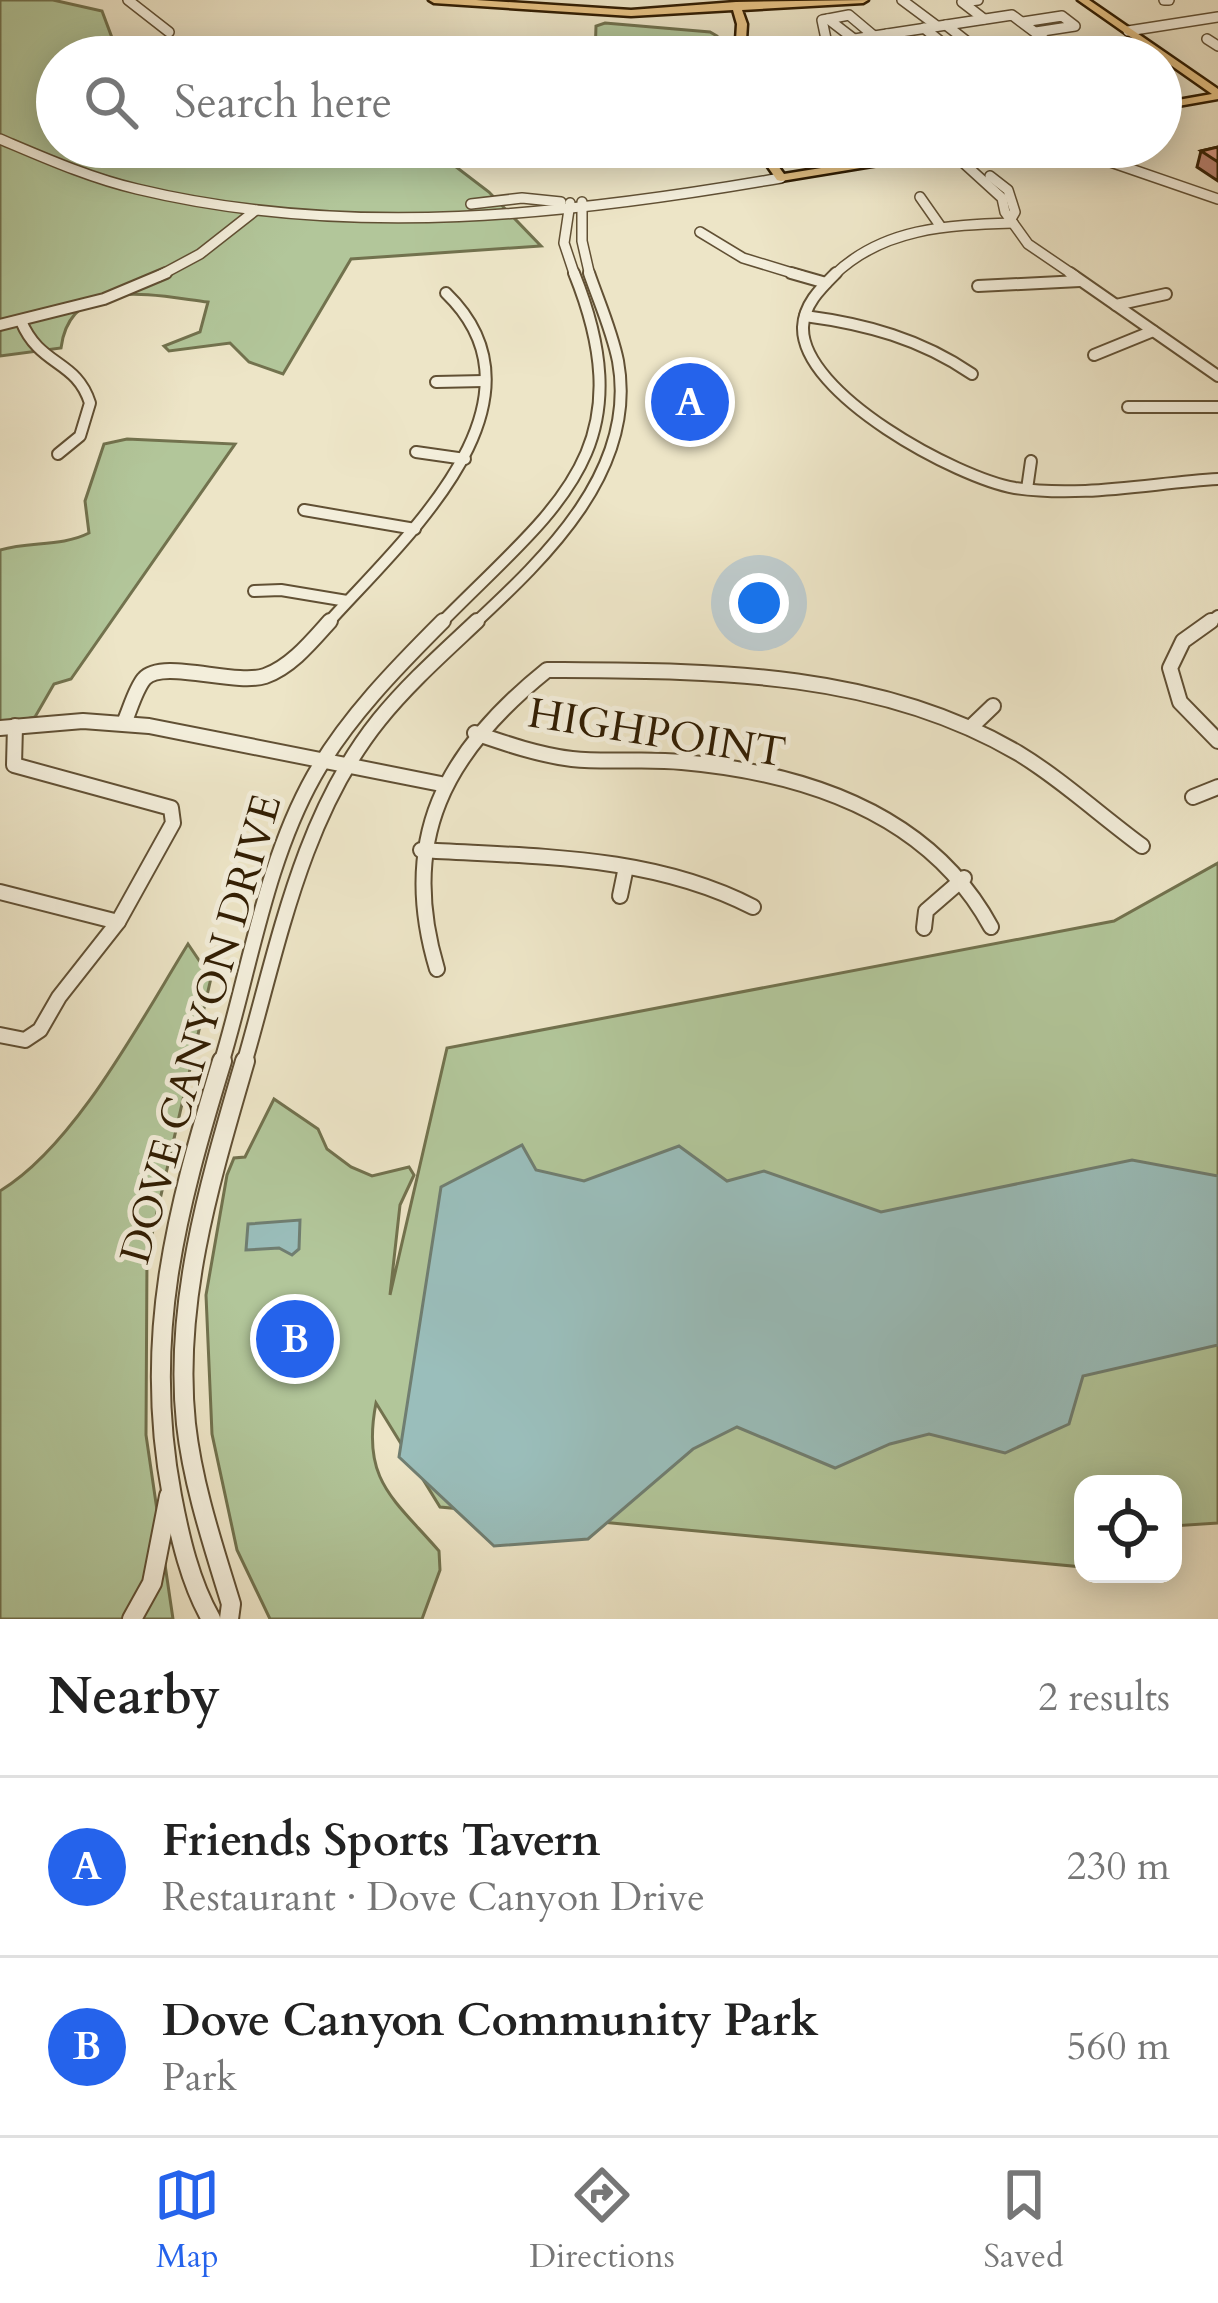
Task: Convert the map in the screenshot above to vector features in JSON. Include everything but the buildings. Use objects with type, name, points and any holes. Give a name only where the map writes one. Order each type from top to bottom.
[{"type":"main road","points":[[434,0],[613,12],[863,0]]},
{"type":"main road","points":[[501,0],[736,5],[794,0]]},
{"type":"main road","points":[[1083,0],[1144,36]]},
{"type":"main road","points":[[1097,0],[1141,36]]},
{"type":"main road","points":[[736,5],[738,36]]},
{"type":"main road","points":[[1182,60],[1218,82]]},
{"type":"main road","points":[[1182,69],[1218,98]]},
{"type":"main road","points":[[1182,106],[1218,98]]},
{"type":"main road","points":[[773,168],[778,175]]},
{"type":"main road","points":[[778,175],[814,168]]},
{"type":"main road","points":[[778,175],[824,168]]},
{"type":"street","points":[[128,0],[169,32]]},
{"type":"street","points":[[139,5],[159,0]]},
{"type":"street","points":[[902,0],[957,36]]},
{"type":"street","points":[[984,19],[962,2],[980,0],[1003,16]]},
{"type":"street","points":[[825,36],[822,20],[849,15],[864,36]]},
{"type":"street","points":[[872,36],[1012,15],[1041,36]]},
{"type":"street","points":[[1023,22],[1062,16],[1075,26],[1036,32]]},
{"type":"street","points":[[1134,30],[1218,17]]},
{"type":"street","points":[[828,19],[863,36]]},
{"type":"street","points":[[924,28],[934,36]]},
{"type":"street","points":[[1218,35],[1207,39],[1218,46]]},
{"type":"street","points":[[0,139],[36,152]]},
{"type":"street","points":[[81,168],[137,188],[256,210],[382,214],[575,207],[778,175]]},
{"type":"street","points":[[978,168],[1007,197],[1015,212],[1012,221]]},
{"type":"street","points":[[1128,168],[1218,199]]},
{"type":"street","points":[[920,197],[941,226]]},
{"type":"street","points":[[382,214],[444,211],[513,199],[575,207]]},
{"type":"street","name":"DOVE CANYON DRIVE","points":[[211,1619],[170,1491],[160,1423],[156,1326],[174,1225],[276,871],[303,797],[366,704],[556,507],[584,464],[593,436],[600,366],[587,307],[564,246],[575,207]]},
{"type":"street","name":"DOVE CANYON DRIVE","points":[[229,1619],[231,1604],[198,1497],[184,1399],[184,1306],[194,1239],[300,871],[325,801],[381,717],[577,512],[614,437],[621,394],[620,359],[582,244],[575,207]]},
{"type":"street","points":[[0,325],[92,304],[151,281],[256,210]]},
{"type":"street","points":[[1012,221],[911,231],[853,254],[805,316],[804,341],[816,364],[898,438],[952,469],[1027,490],[1101,491],[1218,479]]},
{"type":"street","points":[[1012,221],[1028,244],[1215,372]]},
{"type":"street","points":[[700,232],[760,263],[826,283]]},
{"type":"street","points":[[977,286],[1080,281]]},
{"type":"street","points":[[124,723],[145,679],[157,671],[263,677],[276,671],[415,529],[476,435],[484,381],[471,328],[459,304],[446,292]]},
{"type":"street","points":[[1116,305],[1166,294]]},
{"type":"street","points":[[805,316],[902,336],[972,374]]},
{"type":"street","points":[[21,321],[36,349],[70,372],[90,398],[83,437],[58,454]]},
{"type":"street","points":[[1094,355],[1153,331]]},
{"type":"street","points":[[436,382],[484,381]]},
{"type":"street","points":[[1128,407],[1218,407]]},
{"type":"street","points":[[416,452],[465,458]]},
{"type":"street","points":[[1027,490],[1031,461]]},
{"type":"street","points":[[304,510],[415,529]]},
{"type":"street","points":[[254,591],[281,590],[347,601]]},
{"type":"street","points":[[1218,616],[1183,640],[1170,668],[1180,702],[1218,741]]},
{"type":"street","points":[[444,623],[465,631]]},
{"type":"street","points":[[437,969],[427,945],[422,850],[441,784],[475,733],[547,670],[730,671],[878,697],[970,728],[1047,771],[1142,846]]},
{"type":"street","points":[[970,728],[993,706]]},
{"type":"street","points":[[0,1036],[25,1040],[40,1030],[59,997],[118,922],[173,823],[172,808],[26,772],[14,765],[8,728],[124,723],[441,784]]},
{"type":"street","name":"HIGHPOINT","points":[[475,733],[524,750],[573,759],[703,764],[841,799],[901,826],[964,878],[979,897],[991,927]]},
{"type":"street","points":[[1193,797],[1218,787]]},
{"type":"street","points":[[422,850],[626,867],[704,881],[753,907]]},
{"type":"street","points":[[620,896],[626,867]]},
{"type":"street","points":[[924,928],[926,911],[964,878]]},
{"type":"street","points":[[0,892],[118,922]]},
{"type":"street","points":[[132,1619],[152,1582],[170,1491]]},
{"type":"green space","points":[[0,0],[53,0],[102,11],[111,36],[36,36],[36,168],[458,168],[489,192],[541,246],[351,259],[283,374],[249,362],[230,343],[169,351],[164,346],[200,332],[208,302],[141,294],[98,299],[80,309],[68,325],[61,348],[0,356]]},
{"type":"green space","points":[[605,23],[717,36],[596,36],[596,26]]},
{"type":"green space","points":[[127,439],[235,444],[71,679],[54,684],[35,717],[0,725],[0,550],[89,533],[85,501],[104,444]]},
{"type":"green space","points":[[1218,863],[1218,1523],[1182,1525],[1182,1475],[1074,1475],[1074,1566],[440,1507],[376,1403],[373,1451],[377,1470],[395,1501],[439,1551],[440,1570],[422,1619],[270,1619],[237,1550],[212,1434],[206,1295],[227,1175],[234,1158],[245,1157],[274,1099],[318,1129],[327,1149],[351,1167],[372,1176],[409,1167],[414,1175],[400,1205],[390,1295],[447,1048],[1114,921]]},
{"type":"green space","points":[[188,944],[211,978],[147,1256],[146,1435],[173,1619],[0,1619],[0,1191],[28,1171],[80,1113]]},
{"type":"water","points":[[522,1145],[536,1170],[584,1181],[679,1146],[727,1181],[764,1171],[881,1212],[1132,1160],[1218,1176],[1218,1345],[1083,1376],[1069,1424],[1005,1453],[929,1434],[890,1444],[835,1468],[737,1427],[693,1449],[588,1539],[494,1546],[399,1457],[441,1187]]},
{"type":"water","points":[[300,1220],[299,1249],[292,1255],[279,1248],[246,1250],[248,1224]]},
{"type":"place","name":"Friends Sports Tavern","points":[[690,402]]},
{"type":"place","name":"Dove Canyon Community Park","points":[[295,1339]]}]
